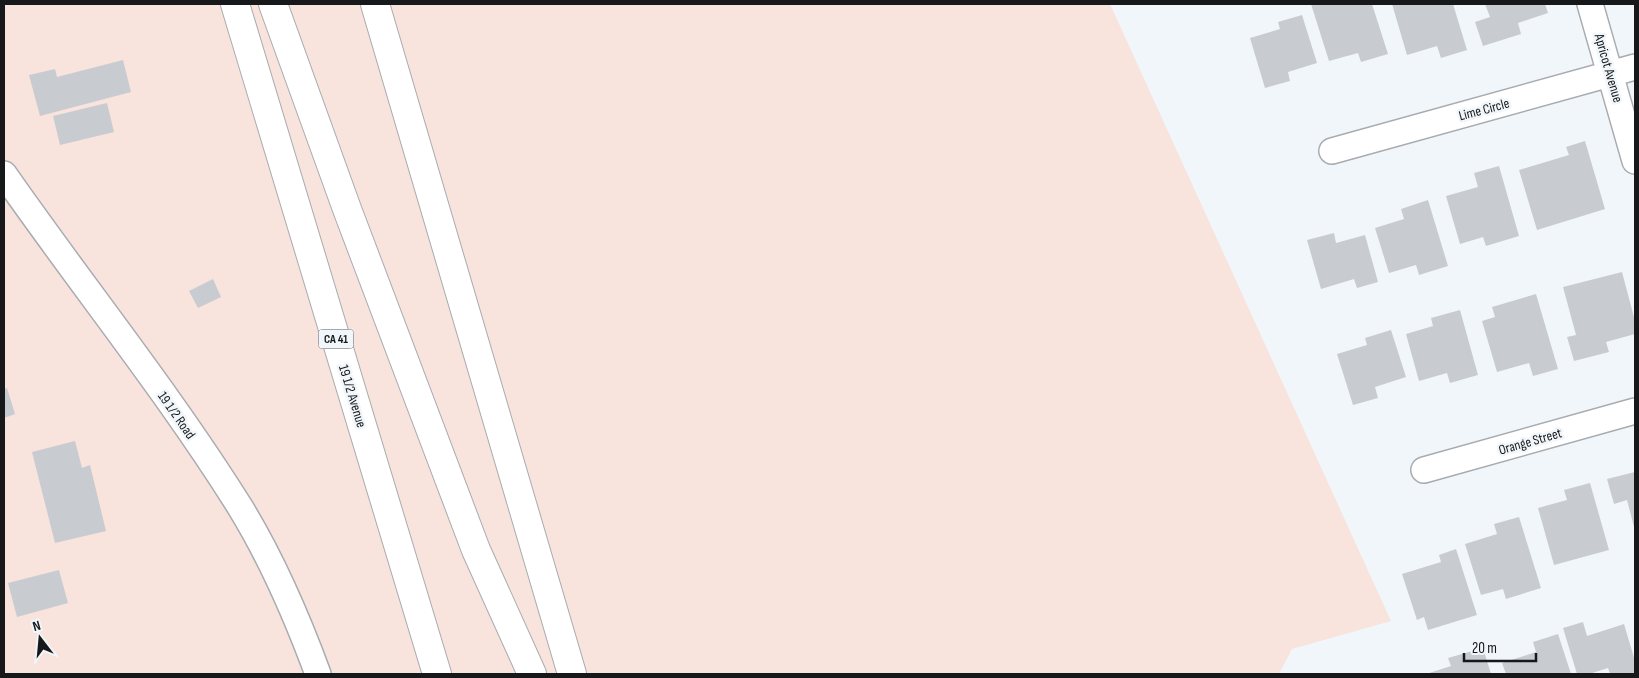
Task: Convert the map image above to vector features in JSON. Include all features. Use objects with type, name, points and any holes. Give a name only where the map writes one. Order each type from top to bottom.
[{"type":"highway","name":"19 1/2 Avenue","points":[[235,4],[437,674]]},
{"type":"highway","points":[[273,4],[347,209],[476,550],[532,674]]},
{"type":"highway","points":[[375,4],[572,674]]},
{"type":"street","name":"Apricot Avenue","points":[[1590,4],[1635,161]]},
{"type":"street","name":"Lime Circle","points":[[1332,151],[1635,67]]},
{"type":"street","name":"19 1/2 Road","points":[[4,174],[185,425],[240,508],[275,571],[318,674]]},
{"type":"street","name":"Orange Street","points":[[1424,470],[1635,411]]},
{"type":"shaded area","points":[[4,4],[1110,4],[1391,621],[1292,649],[1279,674],[4,674]]},
{"type":"building","points":[[1311,4],[1372,4],[1388,54],[1361,62],[1358,53],[1329,61]]},
{"type":"building","points":[[1392,4],[1453,4],[1467,50],[1441,58],[1437,46],[1407,55]]},
{"type":"building","points":[[1485,4],[1545,4],[1548,13],[1518,23],[1521,34],[1483,46],[1475,22],[1490,17]]},
{"type":"building","points":[[1302,15],[1317,63],[1288,72],[1290,81],[1265,88],[1250,38],[1280,29],[1278,22]]},
{"type":"building","points":[[123,60],[131,92],[40,116],[29,75],[55,69],[57,77]]},
{"type":"building","points":[[107,103],[114,132],[60,145],[53,116]]},
{"type":"building","points":[[1585,141],[1605,209],[1537,230],[1519,170],[1569,155],[1566,147]]},
{"type":"building","points":[[1499,166],[1519,236],[1486,246],[1483,237],[1460,244],[1446,196],[1478,187],[1474,173]]},
{"type":"building","points":[[1428,200],[1448,266],[1419,275],[1416,265],[1389,273],[1375,228],[1404,219],[1401,209]]},
{"type":"building","points":[[1334,233],[1336,243],[1365,235],[1378,282],[1357,288],[1354,279],[1321,289],[1307,240]]},
{"type":"building","points":[[1622,272],[1635,321],[1635,334],[1606,342],[1609,352],[1574,361],[1567,337],[1576,335],[1563,287]]},
{"type":"building","points":[[213,279],[221,297],[198,308],[189,291]]},
{"type":"building","points":[[1536,294],[1558,369],[1533,376],[1529,363],[1497,372],[1482,321],[1495,317],[1492,307]]},
{"type":"building","points":[[1460,310],[1478,375],[1450,383],[1447,373],[1419,381],[1406,334],[1433,326],[1431,318]]},
{"type":"building","points":[[1391,330],[1406,377],[1375,387],[1378,398],[1353,405],[1337,354],[1367,345],[1365,338]]},
{"type":"building","points":[[7,388],[15,414],[4,418],[4,389]]},
{"type":"building","points":[[75,441],[82,468],[90,465],[106,531],[55,543],[32,452]]},
{"type":"building","points":[[1635,472],[1635,531],[1627,500],[1614,504],[1607,479]]},
{"type":"building","points":[[1590,483],[1609,550],[1554,565],[1538,508],[1567,500],[1564,490]]},
{"type":"building","points":[[1519,517],[1541,588],[1506,599],[1503,589],[1481,595],[1465,544],[1497,534],[1494,524]]},
{"type":"building","points":[[1456,549],[1477,615],[1428,630],[1424,617],[1417,620],[1402,574],[1441,562],[1439,555]]},
{"type":"building","points":[[59,570],[68,603],[17,617],[8,583]]},
{"type":"building","points":[[1583,622],[1587,636],[1624,624],[1635,661],[1635,674],[1610,674],[1608,668],[1589,674],[1577,674],[1563,628]]},
{"type":"building","points":[[1558,634],[1571,674],[1506,674],[1502,663],[1536,652],[1533,642]]},
{"type":"building","points":[[1483,648],[1491,674],[1426,674],[1451,666],[1448,658]]}]
